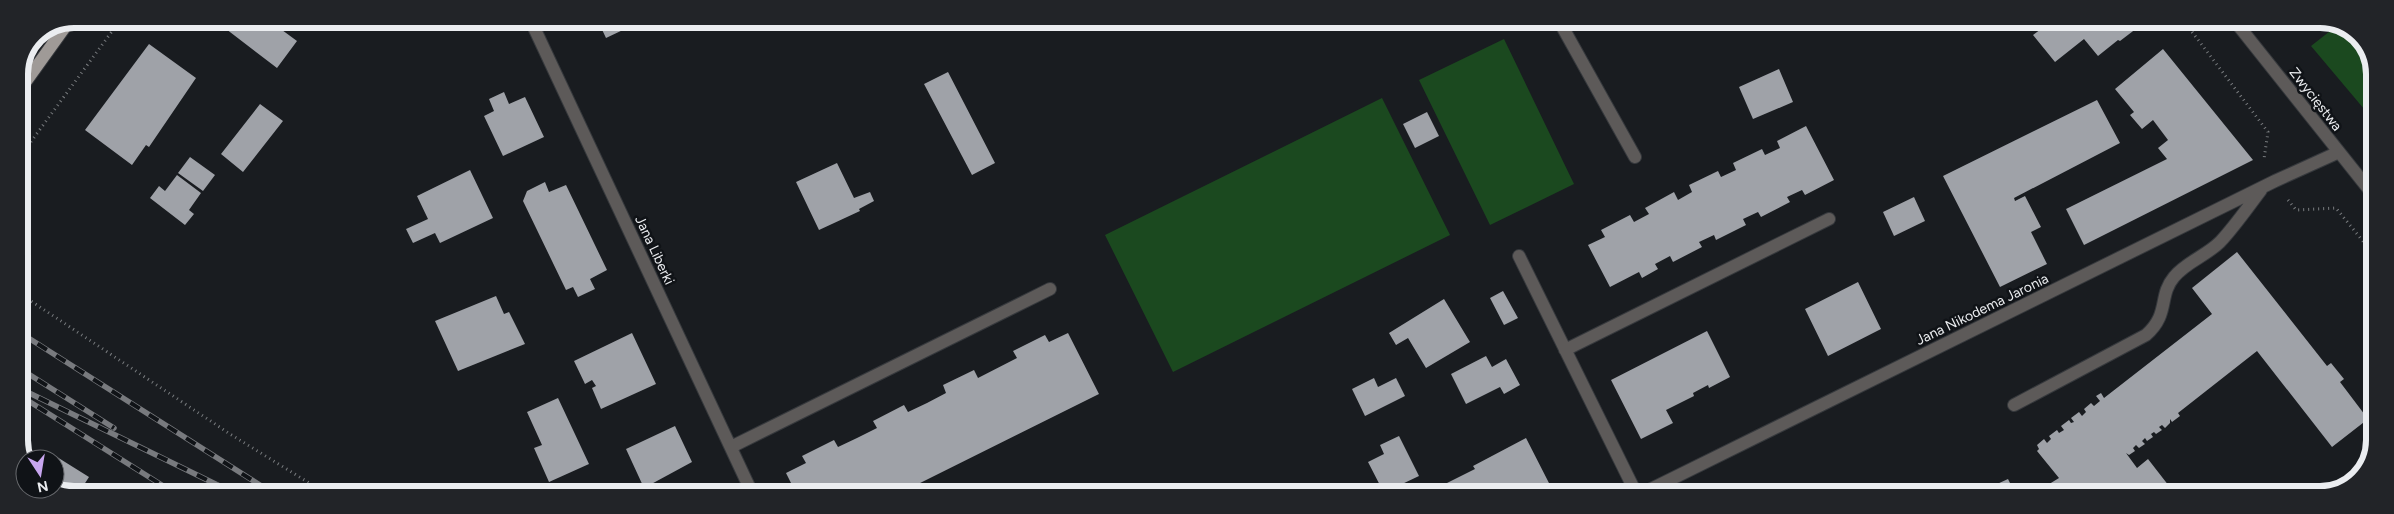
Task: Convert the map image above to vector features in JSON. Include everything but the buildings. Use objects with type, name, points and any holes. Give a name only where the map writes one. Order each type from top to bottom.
[{"type":"main road","points":[[28,78],[64,28]]},
{"type":"street","name":"Jana Liberki","points":[[534,28],[750,487]]},
{"type":"street","points":[[1563,28],[1635,157]]},
{"type":"street","name":"Zwycięstwa","points":[[2240,28],[2366,186]]},
{"type":"street","name":"Jana Nikodema Jaronia","points":[[1654,487],[2270,184],[2339,152]]},
{"type":"street","points":[[2014,405],[2146,335],[2156,326],[2162,314],[2168,288],[2173,278],[2220,242],[2270,184]]},
{"type":"street","points":[[1565,350],[1829,219]]},
{"type":"street","points":[[1519,256],[1634,487]]},
{"type":"street","points":[[731,448],[1050,289]]},
{"type":"path","points":[[28,146],[114,28]]},
{"type":"path","points":[[2189,28],[2268,132],[2264,164],[2270,184],[2296,210],[2336,208],[2366,246]]},
{"type":"path","points":[[28,299],[230,434],[315,487]]},
{"type":"green space","points":[[2333,29],[2349,37],[2355,43],[2365,62],[2366,111],[2311,46]]},
{"type":"green space","points":[[1504,39],[1574,184],[1490,225],[1419,80]]},
{"type":"green space","points":[[1382,98],[1450,235],[1173,372],[1105,235]]},
{"type":"railway","points":[[28,338],[263,487]]},
{"type":"railway","points":[[28,374],[114,428]]},
{"type":"railway","points":[[28,392],[222,487]]},
{"type":"railway","points":[[28,401],[165,487]]}]
